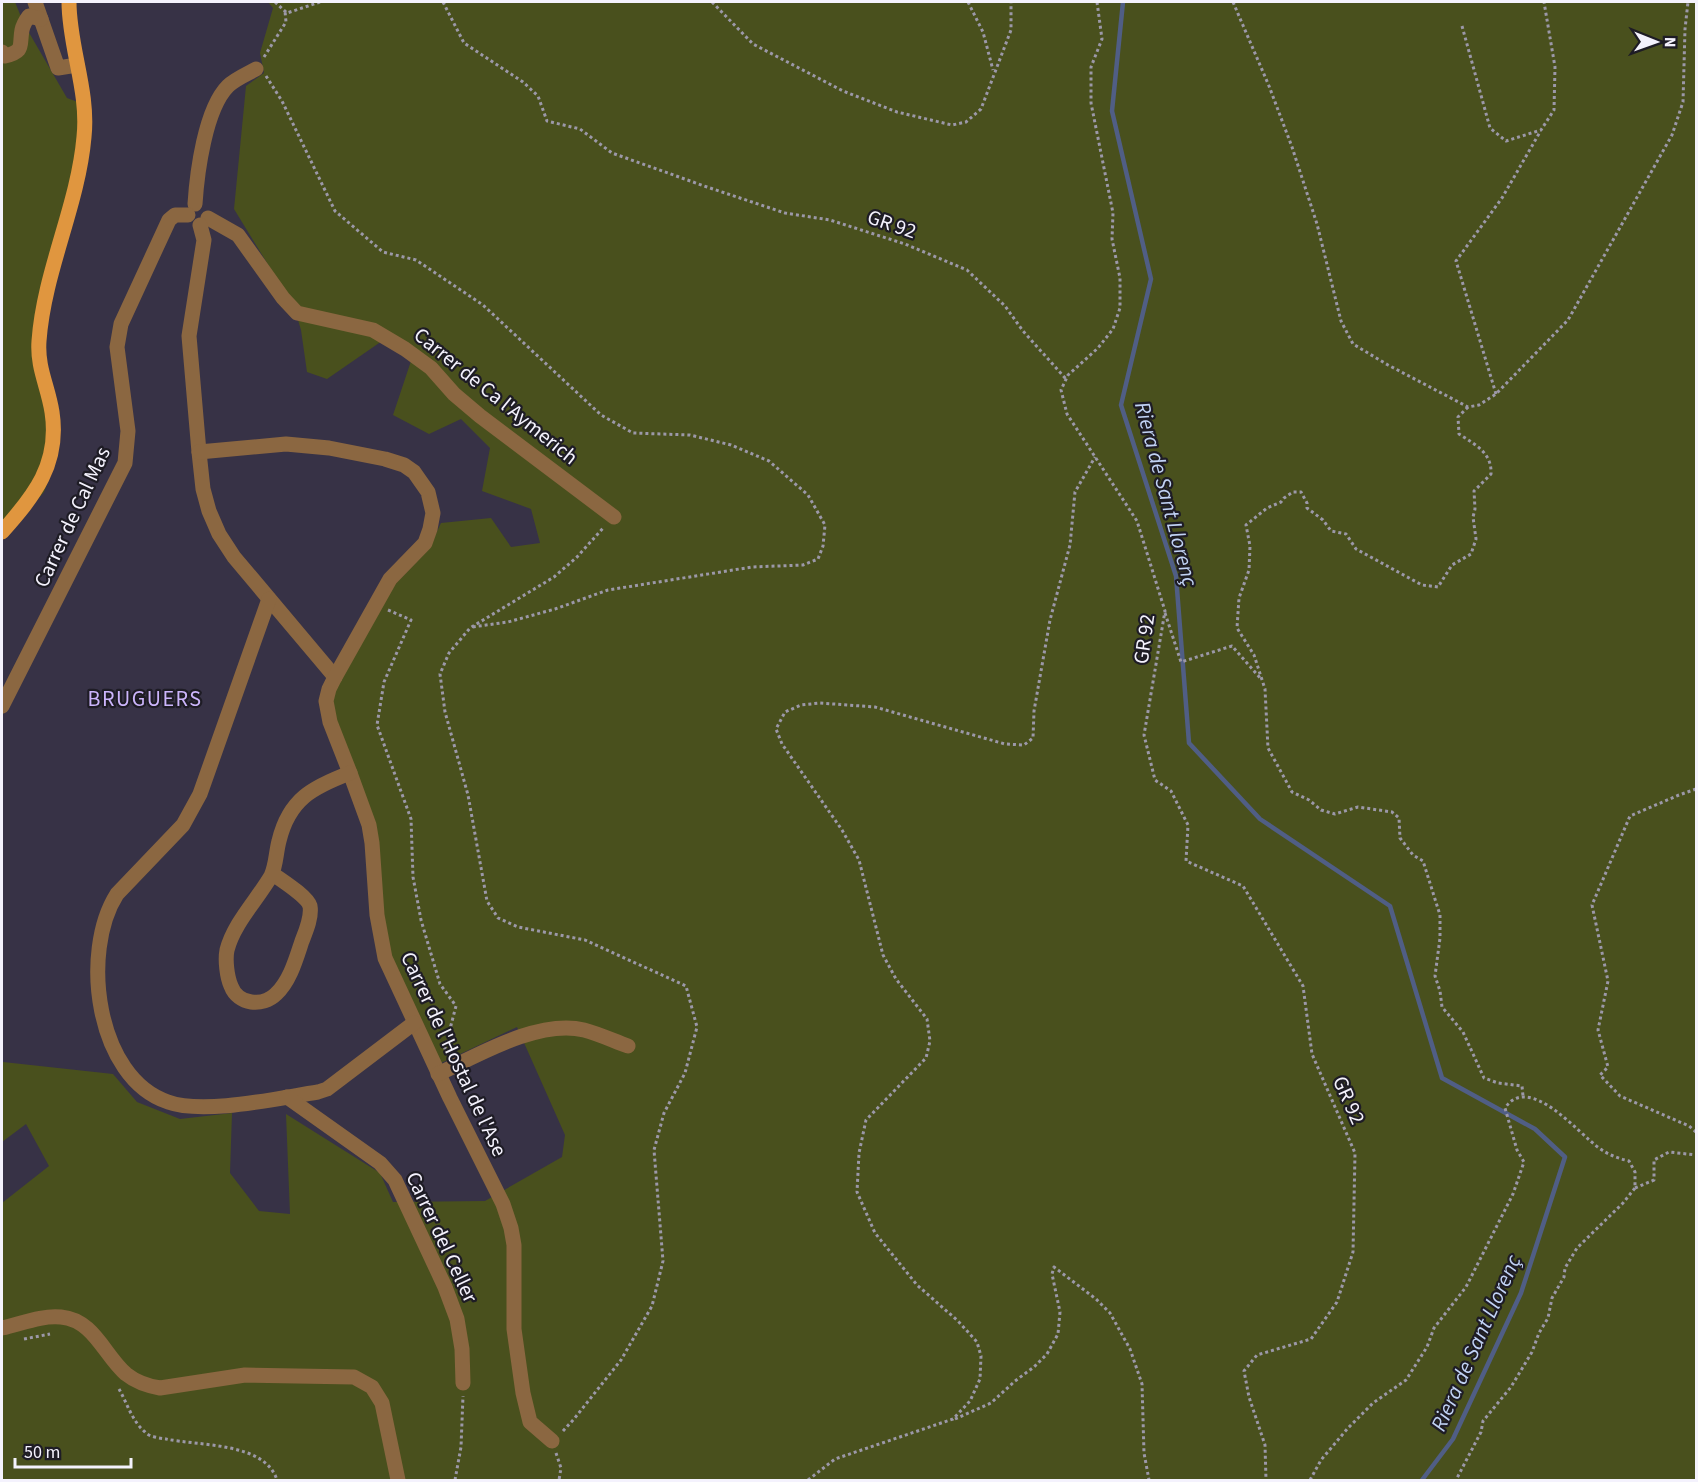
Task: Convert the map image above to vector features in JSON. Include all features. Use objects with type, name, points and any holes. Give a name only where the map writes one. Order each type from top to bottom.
[{"type":"main road","points":[[2,532],[38,488],[52,449],[52,411],[40,370],[39,341],[46,298],[78,179],[85,135],[83,94],[71,31],[69,2]]},
{"type":"street","points":[[35,2],[58,68],[77,65]]},
{"type":"street","points":[[2,52],[5,56],[15,54],[22,45],[22,28],[29,16],[41,19]]},
{"type":"street","points":[[256,69],[228,87],[214,111],[201,155],[198,215],[204,240],[189,336],[203,489],[219,534],[234,557],[335,677]]},
{"type":"street","name":"Carrer de Cal Mas","points":[[2,706],[125,463],[128,431],[118,359],[118,336],[126,312],[169,220],[175,215],[198,215]]},
{"type":"street","name":"Carrer de Ca l'Aymerich","points":[[198,215],[238,235],[283,298],[297,313],[374,330],[405,349],[431,368],[454,394],[480,416],[614,517]]},
{"type":"street","name":"Carrer de l'Hostal de l'Ase","points":[[199,452],[286,444],[328,448],[385,459],[404,465],[414,472],[422,482],[431,503],[433,513],[425,543],[390,579],[329,689],[327,711],[369,825],[377,915],[385,958],[438,1074],[502,1204],[511,1228],[514,1245],[514,1329],[523,1393],[530,1422],[552,1441]]},
{"type":"street","points":[[269,599],[200,794],[191,812],[183,825],[117,894],[109,907],[100,936],[97,970],[99,995],[106,1025],[121,1063],[134,1082],[148,1094],[168,1103],[190,1107],[209,1107],[287,1097],[327,1089],[414,1023]]},
{"type":"street","points":[[273,874],[306,900],[310,907],[308,925],[295,964],[285,982],[276,994],[266,1001],[252,1003],[241,998],[230,986],[227,951],[232,938],[273,874],[281,833],[295,806],[312,790],[350,773]]},
{"type":"street","points":[[438,1074],[524,1036],[563,1028],[583,1030],[628,1046]]},
{"type":"street","name":"Carrer del Celler","points":[[287,1097],[380,1163],[395,1180],[445,1287],[457,1319],[462,1349],[463,1383]]},
{"type":"street","points":[[2,1328],[48,1317],[63,1317],[77,1322],[91,1331],[127,1375],[150,1386],[160,1388],[245,1375],[354,1377],[372,1387],[382,1402],[398,1480]]},
{"type":"path","points":[[275,2],[286,13],[320,2]]},
{"type":"path","name":"GR 92","points":[[443,2],[464,43],[523,82],[537,96],[547,121],[580,129],[612,153],[707,187],[785,213],[852,226],[905,244],[967,270],[1005,306],[1023,331],[1066,379],[1061,390],[1067,414],[1137,521],[1165,611],[1144,735],[1155,780],[1171,791],[1188,825],[1186,861],[1243,886],[1303,986],[1312,1054],[1355,1153],[1353,1252],[1337,1302],[1311,1339],[1257,1355],[1244,1371],[1249,1397],[1266,1444],[1266,1480]]},
{"type":"path","points":[[712,2],[753,44],[843,91],[897,112],[952,125],[966,122],[981,109],[1011,30],[1011,2]]},
{"type":"path","points":[[968,2],[983,32],[994,72]]},
{"type":"path","points":[[1066,379],[1098,348],[1113,329],[1120,308],[1120,278],[1112,239],[1113,213],[1091,103],[1091,67],[1101,39],[1097,2]]},
{"type":"path","points":[[1233,2],[1292,147],[1317,224],[1341,321],[1353,344],[1468,407]]},
{"type":"path","points":[[1496,393],[1456,261],[1502,198],[1554,110],[1556,67],[1544,2]]},
{"type":"path","points":[[1523,1096],[1522,1086],[1498,1083],[1484,1078],[1463,1032],[1442,1007],[1435,976],[1440,938],[1440,915],[1423,861],[1413,855],[1401,837],[1399,818],[1392,812],[1358,807],[1335,814],[1321,810],[1310,800],[1292,792],[1268,748],[1263,681],[1254,655],[1237,628],[1239,598],[1249,570],[1250,540],[1246,525],[1267,508],[1281,502],[1293,492],[1301,492],[1308,503],[1307,508],[1323,520],[1331,531],[1346,534],[1356,549],[1422,585],[1438,587],[1452,565],[1471,554],[1476,539],[1473,517],[1474,491],[1491,474],[1491,462],[1487,455],[1459,434],[1458,417],[1468,407],[1479,405],[1496,393],[1568,320],[1672,135],[1683,102],[1688,2]]},
{"type":"path","points":[[285,11],[286,22],[256,69],[264,74],[282,101],[335,211],[383,252],[416,260],[483,305],[601,415],[633,433],[690,435],[731,445],[769,461],[808,495],[825,525],[823,546],[818,559],[803,565],[752,567],[608,590],[555,609],[508,622],[471,628]]},
{"type":"path","points":[[1462,26],[1490,128],[1506,141],[1541,130]]},
{"type":"path","points":[[953,1419],[970,1401],[980,1379],[981,1356],[977,1342],[958,1321],[916,1285],[874,1233],[857,1192],[859,1153],[866,1120],[926,1058],[930,1041],[927,1019],[896,979],[884,955],[859,860],[842,830],[782,744],[776,729],[785,712],[801,705],[820,703],[875,707],[1005,744],[1024,745],[1033,738],[1034,711],[1050,620],[1070,545],[1076,492],[1095,457]]},
{"type":"path","points":[[574,1419],[621,1360],[652,1306],[663,1261],[654,1150],[664,1113],[685,1073],[697,1028],[686,986],[585,940],[518,927],[498,918],[487,901],[468,795],[445,712],[440,674],[449,653],[471,628],[554,577],[578,557],[614,517]]},
{"type":"path","points":[[375,605],[411,620],[384,682],[377,725],[411,819],[413,877],[421,920],[440,984],[456,1005],[438,1074]]},
{"type":"path","points":[[1165,611],[1181,662],[1232,646],[1263,681]]},
{"type":"path","points":[[1696,789],[1630,816],[1592,905],[1608,981],[1598,1030],[1608,1067],[1600,1075],[1620,1096],[1689,1126],[1696,1132]]},
{"type":"path","points":[[1310,1480],[1322,1460],[1348,1428],[1373,1403],[1406,1380],[1427,1347],[1434,1328],[1466,1287],[1513,1194],[1524,1162],[1517,1150],[1505,1108],[1510,1100],[1523,1096],[1540,1102],[1562,1115],[1596,1146],[1611,1156],[1629,1161],[1635,1172],[1635,1188]]},
{"type":"path","points":[[1456,1480],[1480,1432],[1483,1421],[1511,1387],[1532,1352],[1548,1318],[1552,1298],[1577,1248],[1635,1188],[1654,1180],[1654,1160],[1669,1152],[1696,1155]]},
{"type":"path","points":[[808,1480],[835,1459],[953,1419],[991,1403],[1034,1367],[1047,1354],[1058,1334],[1060,1312],[1052,1274],[1054,1268],[1096,1299],[1110,1313],[1131,1349],[1142,1384],[1144,1453],[1149,1480]]},
{"type":"path","points":[[20,1340],[57,1332]]},
{"type":"path","points":[[455,1480],[461,1447],[463,1383]]},
{"type":"path","points":[[118,1387],[146,1434],[183,1443],[232,1448],[265,1461],[277,1480]]},
{"type":"path","points":[[552,1441],[561,1468],[559,1480]]},
{"type":"green space","points":[[2,2],[15,2],[24,24],[67,98],[91,107],[49,303],[43,361],[56,459],[44,492],[2,541]]},
{"type":"green space","points":[[268,2],[1696,2],[1696,1480],[2,1480],[2,1203],[49,1166],[26,1124],[2,1142],[2,1054],[3,1062],[113,1074],[137,1102],[180,1119],[232,1113],[230,1173],[259,1211],[290,1214],[286,1114],[380,1173],[393,1202],[485,1201],[562,1157],[565,1135],[517,1027],[439,1064],[391,964],[357,785],[332,705],[337,685],[375,605],[428,550],[441,523],[491,518],[511,547],[540,543],[531,509],[482,491],[490,448],[461,419],[429,434],[393,415],[412,358],[382,341],[327,379],[307,372],[301,330],[294,307],[234,209],[246,86],[264,73],[260,53],[273,8]]},
{"type":"waterway","name":"Riera de Sant Llorenç","points":[[1123,2],[1112,111],[1151,279],[1121,405],[1176,576],[1189,743],[1260,819],[1390,906],[1442,1078],[1535,1129],[1565,1157],[1521,1293],[1453,1439],[1422,1480]]},
{"type":"district","name":"BRUGUERS","points":[[145,699]]}]
